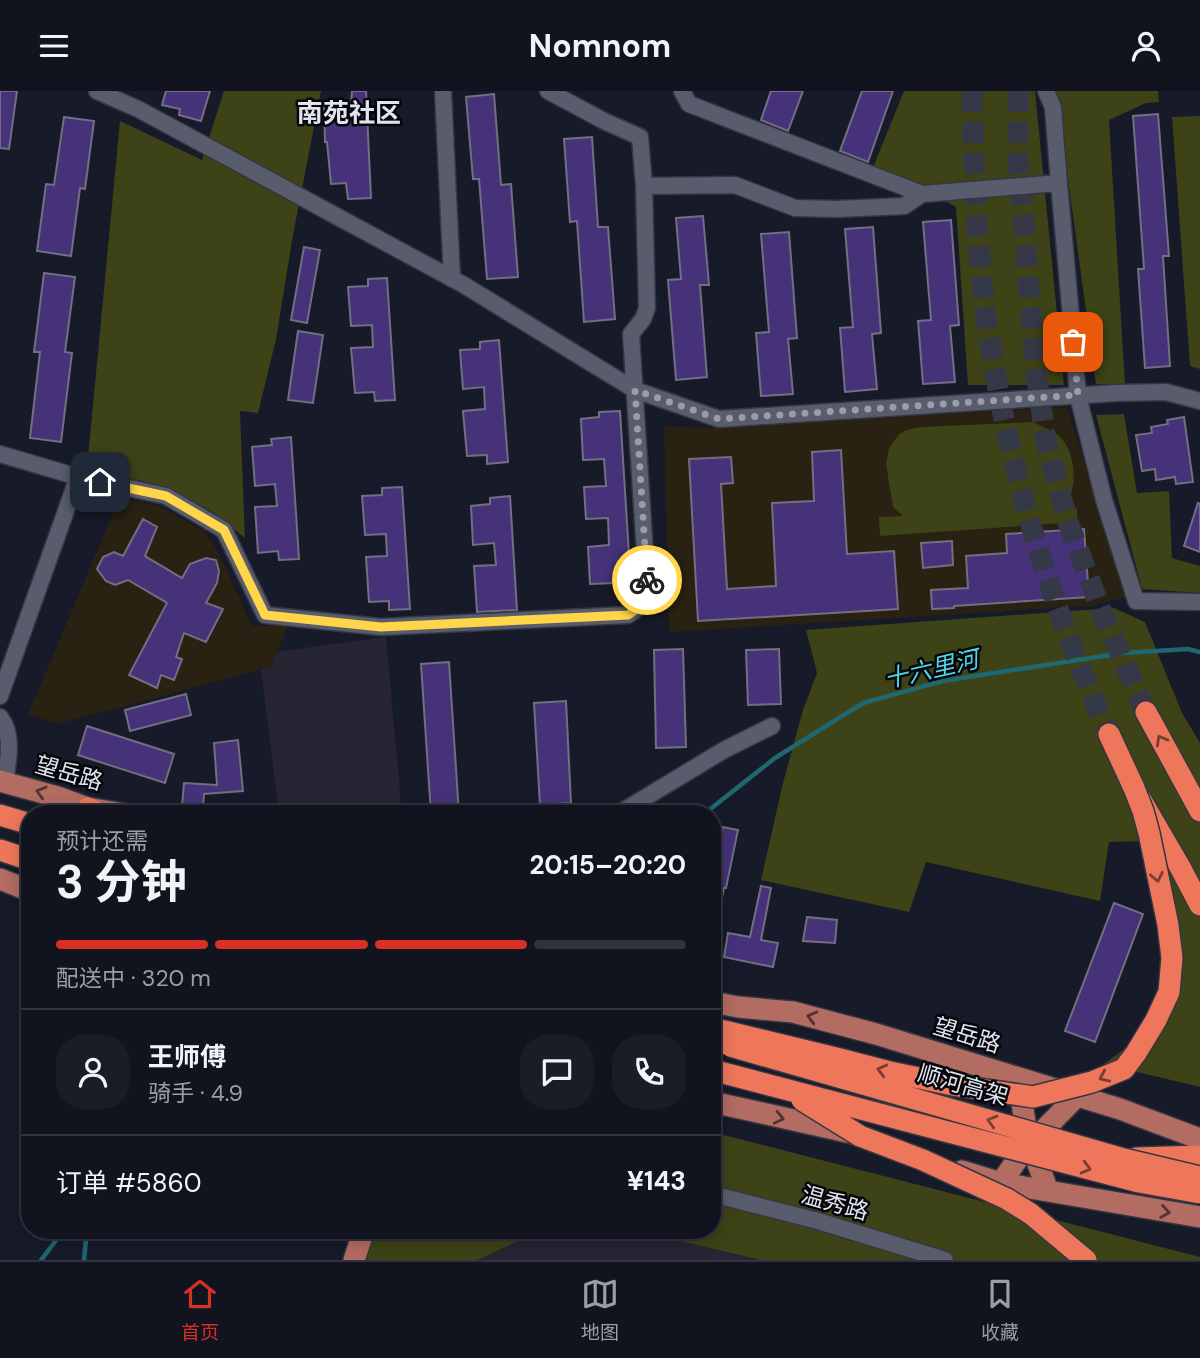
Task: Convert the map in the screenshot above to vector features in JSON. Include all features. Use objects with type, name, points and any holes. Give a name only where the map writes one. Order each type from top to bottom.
[{"type":"highway","points":[[1146,712],[1200,811]]},
{"type":"highway","points":[[721,1030],[890,1072],[1033,1097],[1092,1082],[1124,1069],[1156,1020],[1169,992],[1172,958],[1168,925],[1143,811],[1109,734]]},
{"type":"highway","points":[[1179,773],[1200,793]]},
{"type":"highway","points":[[1134,788],[1200,905]]},
{"type":"highway","points":[[0,814],[21,821]]},
{"type":"highway","points":[[0,850],[21,857]]},
{"type":"highway","name":"顺河高架","points":[[721,1044],[1124,1159],[1200,1177]]},
{"type":"highway","name":"顺河高架","points":[[721,1072],[1139,1181],[1200,1193]]},
{"type":"highway","points":[[783,1088],[860,1136],[923,1160],[1007,1199],[1031,1214],[1086,1260]]},
{"type":"highway","points":[[1124,1159],[1200,1156]]},
{"type":"main road","name":"望岳路","points":[[2,781],[78,805]]},
{"type":"main road","points":[[0,880],[21,888]]},
{"type":"main road","name":"望岳路","points":[[721,1004],[793,1012],[876,1034],[1120,1109],[1200,1139]]},
{"type":"main road","points":[[1001,1183],[1028,1140],[1018,1079]]},
{"type":"main road","points":[[1048,1191],[1032,1148],[1034,1140],[1077,1096]]},
{"type":"main road","points":[[721,1104],[860,1135],[876,1144],[1001,1183],[1200,1217]]},
{"type":"main road","points":[[354,1260],[361,1239]]},
{"type":"street","points":[[97,91],[138,109],[452,279],[635,390],[719,419],[1078,395],[1166,393],[1200,401]]},
{"type":"street","points":[[443,91],[452,279]]},
{"type":"street","points":[[0,454],[78,477],[166,496],[224,530],[265,615],[381,627],[628,615],[648,601],[631,334],[643,319],[646,308],[644,186],[640,137],[548,91]]},
{"type":"street","points":[[682,91],[689,104],[922,194],[1059,183]]},
{"type":"street","points":[[1046,91],[1052,107],[1078,395],[1104,500],[1136,601],[1200,602]]},
{"type":"street","points":[[644,186],[735,185],[795,208],[836,209],[904,205],[922,194]]},
{"type":"street","points":[[0,695],[78,477]]},
{"type":"street","points":[[0,717],[5,723],[9,745],[8,765],[2,781]]},
{"type":"street","points":[[633,805],[724,750],[772,726]]},
{"type":"street","name":"温秀路","points":[[721,1196],[818,1221],[945,1260]]},
{"type":"shaded area","points":[[1067,407],[1126,597],[1090,606],[669,632],[664,426],[710,428]]},
{"type":"shaded area","points":[[120,497],[158,506],[201,529],[211,540],[222,560],[252,626],[288,625],[271,667],[57,724],[28,714]]},
{"type":"shaded area","points":[[386,637],[401,805],[278,805],[259,654]]},
{"type":"shaded area","points":[[721,1231],[1039,1260],[372,1260],[379,1239],[721,1239]]},
{"type":"green space","points":[[224,91],[321,91],[276,339],[258,413],[240,411],[245,538],[213,512],[167,487],[87,468],[120,121],[202,160]]},
{"type":"green space","points":[[904,91],[1035,91],[1064,385],[968,385],[956,207],[919,188],[872,170]]},
{"type":"green space","points":[[1056,91],[1158,91],[1159,102],[1146,103],[1109,120],[1125,385],[1096,384]]},
{"type":"green space","points":[[1200,116],[1200,369],[1190,366],[1172,117]]},
{"type":"green space","points":[[1124,414],[1137,493],[1169,491],[1172,558],[1200,566],[1200,593],[1142,589],[1096,415]]},
{"type":"green space","points":[[1033,422],[1058,435],[1067,447],[1074,478],[1071,493],[1062,508],[1077,508],[1077,522],[880,536],[879,517],[903,516],[893,507],[886,464],[889,448],[899,434],[921,427]]},
{"type":"green space","points":[[1114,608],[1145,622],[1182,713],[1200,743],[1200,1087],[1104,1064],[1139,1038],[1161,990],[1169,913],[1143,841],[1109,842],[1100,901],[926,862],[909,912],[761,880],[782,787],[803,710],[817,673],[806,630]]},
{"type":"green space","points":[[721,1134],[1200,1257],[1200,1260],[761,1260],[672,1239],[721,1239]]},
{"type":"green space","points":[[371,1239],[523,1239],[477,1260],[364,1260]]},
{"type":"building","points":[[0,91],[17,91],[9,149],[0,148]]},
{"type":"building","points":[[166,91],[210,91],[201,121],[179,115],[180,109],[162,105]]},
{"type":"building","points":[[352,91],[366,91],[371,198],[348,199],[346,183],[331,184],[325,142],[324,102],[351,103]]},
{"type":"building","points":[[771,91],[803,91],[788,131],[761,120]]},
{"type":"building","points":[[862,91],[893,91],[868,162],[840,151]]},
{"type":"building","points":[[494,94],[501,185],[511,184],[518,277],[487,279],[479,179],[473,179],[466,97]]},
{"type":"building","points":[[1158,114],[1169,256],[1163,256],[1170,366],[1145,368],[1138,269],[1144,269],[1133,116]]},
{"type":"building","points":[[64,117],[94,121],[85,189],[80,188],[71,256],[37,251],[46,184],[54,185]]},
{"type":"building","points":[[592,137],[598,227],[608,227],[615,319],[584,322],[577,221],[570,222],[564,139]]},
{"type":"building","points":[[703,216],[709,285],[700,285],[707,377],[676,380],[668,280],[681,279],[676,218]]},
{"type":"building","points":[[951,220],[959,325],[950,326],[955,382],[923,384],[918,321],[931,320],[923,222]]},
{"type":"building","points":[[873,227],[881,333],[872,334],[877,389],[845,392],[840,328],[853,327],[845,229]]},
{"type":"building","points":[[789,232],[797,338],[788,339],[793,394],[761,396],[756,333],[769,332],[761,234]]},
{"type":"building","points":[[304,247],[320,250],[307,323],[291,320]]},
{"type":"building","points":[[44,273],[75,277],[65,352],[72,353],[61,442],[30,438],[40,352],[34,352]]},
{"type":"building","points":[[387,278],[395,400],[375,401],[374,392],[355,393],[351,348],[373,347],[372,325],[351,326],[348,287],[368,286],[368,279]]},
{"type":"building","points":[[298,331],[323,335],[313,403],[288,400]]},
{"type":"building","points":[[499,340],[508,462],[487,464],[487,455],[467,456],[463,411],[485,409],[484,387],[463,389],[460,350],[480,349],[480,342]]},
{"type":"building","points":[[620,411],[631,587],[616,588],[615,583],[590,584],[588,547],[609,545],[608,518],[586,519],[584,487],[606,486],[604,459],[583,460],[581,419],[599,417],[599,412]]},
{"type":"building","points":[[1184,417],[1193,482],[1176,484],[1175,477],[1156,480],[1155,469],[1142,471],[1136,435],[1152,433],[1151,427]]},
{"type":"building","points":[[291,437],[299,559],[279,560],[278,551],[258,553],[255,507],[277,506],[275,484],[255,486],[252,447],[272,445],[271,439]]},
{"type":"building","points":[[841,450],[847,554],[894,551],[898,609],[698,621],[689,459],[731,457],[733,483],[721,484],[727,589],[776,586],[772,503],[814,501],[812,452]]},
{"type":"building","points":[[402,487],[410,609],[389,610],[389,601],[369,602],[366,557],[387,556],[386,534],[365,535],[362,496],[382,495],[382,488]]},
{"type":"building","points":[[510,496],[517,610],[477,612],[474,566],[496,565],[494,543],[473,545],[471,506],[490,504],[490,498]]},
{"type":"building","points":[[1198,503],[1200,504],[1200,552],[1184,546]]},
{"type":"building","points":[[143,519],[157,527],[145,556],[182,578],[190,564],[206,558],[216,560],[219,571],[217,583],[206,603],[223,609],[206,642],[184,633],[176,657],[182,659],[174,680],[161,675],[157,688],[129,675],[167,603],[128,580],[115,585],[106,581],[97,569],[103,557],[114,552],[123,556]]},
{"type":"building","points":[[1084,529],[1089,597],[932,609],[931,590],[968,588],[966,556],[1007,553],[1006,534]]},
{"type":"building","points":[[952,541],[953,565],[923,568],[921,543]]},
{"type":"building","points":[[683,649],[686,747],[656,748],[654,650]]},
{"type":"building","points":[[779,649],[781,704],[748,705],[746,650]]},
{"type":"building","points":[[449,662],[458,805],[430,805],[421,664]]},
{"type":"building","points":[[186,694],[191,715],[130,731],[125,710]]},
{"type":"building","points":[[566,701],[571,803],[540,805],[534,703]]},
{"type":"building","points":[[87,726],[174,754],[165,783],[78,755]]},
{"type":"building","points":[[238,740],[243,791],[204,794],[203,805],[182,805],[184,783],[217,785],[214,743]]},
{"type":"building","points":[[723,827],[738,830],[721,902]]},
{"type":"building","points":[[761,886],[771,888],[761,940],[778,943],[773,967],[724,957],[728,933],[750,937]]},
{"type":"building","points":[[1114,903],[1143,914],[1095,1042],[1065,1031]]},
{"type":"building","points":[[807,917],[837,920],[835,943],[803,941]]},
{"type":"waterway","name":"十六里河","points":[[715,805],[775,758],[863,703],[943,681],[1123,653],[1188,649],[1200,652]]},
{"type":"waterway","points":[[41,1260],[57,1239]]},
{"type":"waterway","name":"十六里河","points":[[84,1260],[86,1239]]},
{"type":"tunnel","points":[[972,91],[979,253],[986,318],[1000,400],[1037,546],[1070,641],[1109,734]]},
{"type":"tunnel","points":[[1018,91],[1018,158],[1036,373],[1046,441],[1068,522],[1101,610],[1146,712]]},
{"type":"way so far","points":[[647,580],[635,390],[719,419],[1078,395],[1073,342]]},
{"type":"district","name":"南苑社区","points":[[349,113]]},
{"type":"route","points":[[100,482],[166,496],[224,530],[265,615],[381,627],[628,615],[648,601],[647,580]]}]
